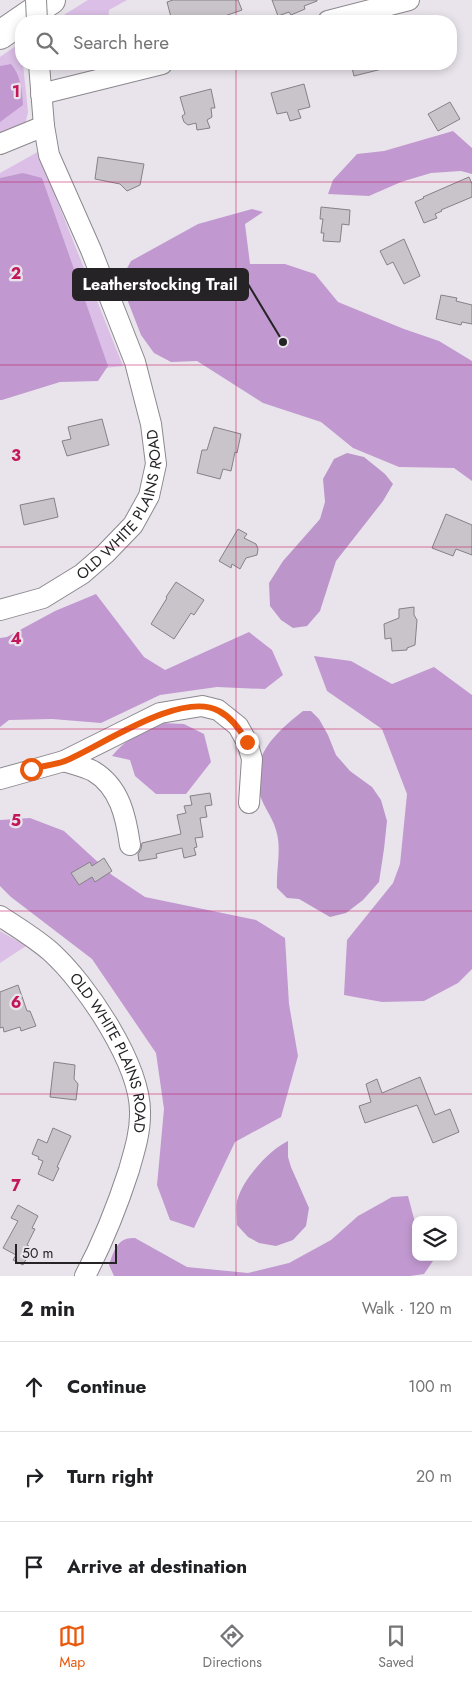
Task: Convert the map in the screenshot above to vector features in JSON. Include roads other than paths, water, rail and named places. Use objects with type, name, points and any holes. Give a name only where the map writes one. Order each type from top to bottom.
[{"type":"highway","points":[[30,15],[52,0]]},
{"type":"highway","points":[[0,35],[15,25]]},
{"type":"street","points":[[36,0],[37,15]]},
{"type":"street","points":[[351,15],[409,0]]},
{"type":"street","name":"OLD WHITE PLAINS ROAD","points":[[0,610],[43,598],[82,574],[105,554],[133,525],[149,496],[156,464],[151,424],[135,362],[91,250],[49,156],[44,126],[39,70]]},
{"type":"street","points":[[41,94],[138,70]]},
{"type":"street","points":[[0,144],[44,126]]},
{"type":"street","points":[[0,779],[64,761],[160,713],[202,706],[218,710],[238,726],[247,742],[252,759],[250,804]]},
{"type":"street","points":[[64,761],[93,772],[110,786],[120,800],[128,826],[130,845]]},
{"type":"street","name":"OLD WHITE PLAINS ROAD","points":[[0,916],[17,926],[50,951],[74,978],[99,1011],[126,1059],[139,1093],[139,1130],[133,1155],[114,1215],[85,1276]]},
{"type":"place","name":"Leatherstocking Trail","points":[[283,342]]}]
